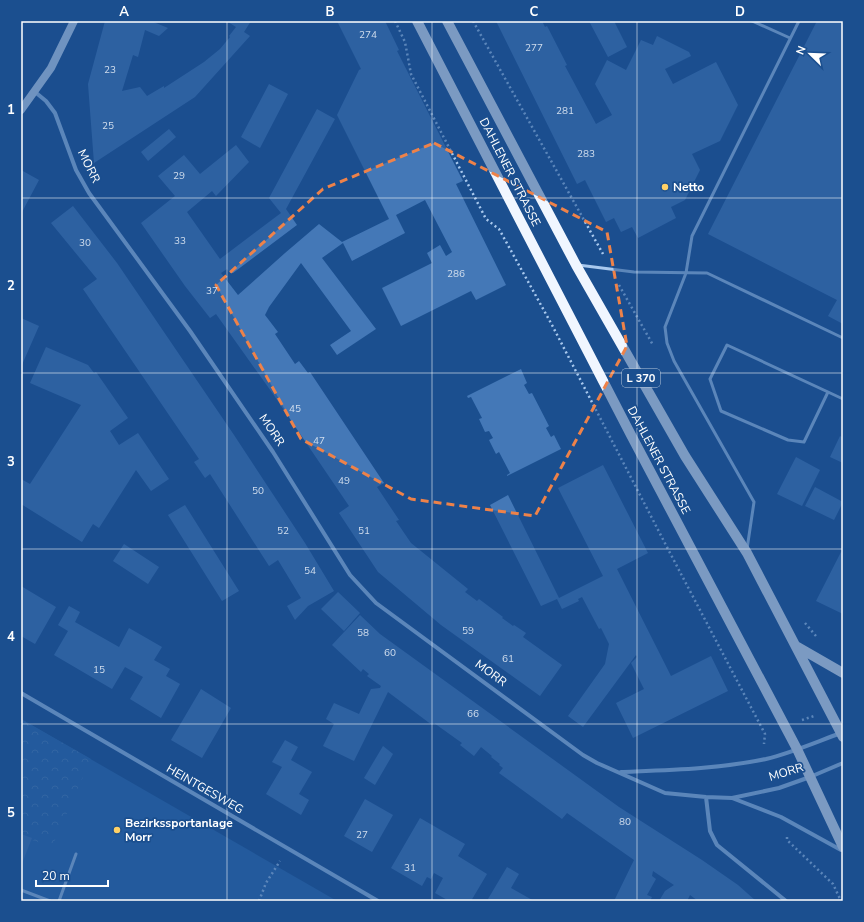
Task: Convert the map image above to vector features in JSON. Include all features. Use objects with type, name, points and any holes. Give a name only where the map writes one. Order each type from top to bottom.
[{"type":"main road","points":[[21,110],[51,68],[74,21]]},
{"type":"main road","name":"DAHLENER STRASSE","points":[[417,21],[635,442],[797,749],[843,847]]},
{"type":"main road","name":"DAHLENER STRASSE","points":[[447,21],[576,265],[685,456],[747,553],[842,734]]},
{"type":"main road","points":[[796,646],[843,673]]},
{"type":"street","name":"MORR","points":[[35,92],[46,101],[55,113],[76,170],[89,193],[190,331],[268,446],[350,575],[376,603],[574,749],[597,763],[666,793],[732,798],[780,788],[810,777],[843,762]]},
{"type":"street","name":"HEINTGESWEG","points":[[21,693],[378,901]]},
{"type":"street","name":"MORR","points":[[618,772],[686,770],[730,765],[768,758],[842,734]]},
{"type":"street","points":[[706,797],[710,831],[717,845],[786,901]]},
{"type":"street","points":[[732,798],[781,817],[843,851]]},
{"type":"lane","points":[[752,21],[790,38]]},
{"type":"lane","points":[[747,553],[754,502],[674,361],[667,342],[665,327],[686,273],[692,236],[799,21]]},
{"type":"lane","points":[[576,265],[634,272],[707,273],[843,338]]},
{"type":"lane","points":[[828,392],[804,442],[788,440],[721,411],[710,378],[727,345],[828,392],[843,399]]},
{"type":"lane","points":[[59,901],[76,854]]},
{"type":"lane","points":[[21,890],[50,901]]},
{"type":"path","points":[[395,21],[405,42],[411,74],[486,219],[499,228],[548,318],[766,734],[763,747]]},
{"type":"path","points":[[785,726],[830,711]]},
{"type":"path","points":[[786,840],[833,884],[841,901]]},
{"type":"path","points":[[259,901],[266,883],[288,849]]},
{"type":"highlighted area","points":[[434,143],[607,232],[627,346],[535,516],[411,499],[301,439],[216,285],[323,189]]},
{"type":"green space","name":"Bezirkssportanlage Morr","points":[[21,719],[337,901],[21,901]]},
{"type":"green space","points":[[21,719],[91,759],[52,847],[21,836]]},
{"type":"building","points":[[105,21],[151,21],[168,28],[159,36],[145,30],[138,57],[133,55],[122,91],[140,87],[147,96],[164,86],[164,88],[204,62],[220,49],[236,27],[228,21],[251,21],[244,32],[250,36],[195,97],[94,163],[88,84]]},
{"type":"building","points":[[337,21],[385,21],[399,50],[397,51],[463,181],[456,184],[506,285],[476,300],[471,291],[401,326],[382,288],[432,263],[427,253],[440,245],[446,256],[452,252],[425,200],[396,215],[405,233],[352,261],[343,243],[322,258],[376,329],[337,355],[330,345],[351,331],[301,263],[269,307],[265,315],[278,332],[275,334],[295,364],[299,361],[308,373],[310,372],[384,483],[377,487],[399,520],[396,521],[411,543],[468,589],[465,592],[477,601],[479,599],[513,626],[514,625],[526,633],[523,637],[562,665],[540,696],[441,625],[378,572],[339,513],[349,506],[273,394],[216,314],[210,318],[185,286],[141,223],[175,196],[158,176],[184,155],[200,174],[236,145],[249,162],[216,196],[212,191],[187,212],[220,259],[281,213],[269,198],[317,109],[335,119],[286,209],[297,225],[233,273],[230,273],[227,269],[221,273],[238,295],[319,224],[342,242],[389,219],[337,115],[359,70],[361,69]]},
{"type":"building","points":[[496,21],[542,21],[545,27],[547,26],[567,65],[565,66],[596,124],[612,115],[595,84],[607,60],[626,70],[641,40],[653,45],[657,36],[689,52],[691,56],[665,69],[673,84],[716,62],[738,105],[720,141],[692,154],[700,170],[685,200],[671,207],[676,218],[638,238],[632,227],[621,232],[614,218],[606,222],[585,180],[577,184]]},
{"type":"building","points":[[589,21],[614,21],[627,47],[608,57]]},
{"type":"building","points":[[817,21],[843,21],[843,324],[828,316],[837,300],[708,234]]},
{"type":"building","points":[[269,84],[288,94],[260,148],[241,137]]},
{"type":"building","points":[[169,129],[176,137],[148,161],[141,152]]},
{"type":"building","points":[[21,170],[39,180],[21,214]]},
{"type":"building","points":[[73,206],[117,263],[234,435],[305,543],[334,591],[308,606],[295,620],[287,606],[301,598],[278,560],[269,566],[210,474],[205,478],[194,462],[199,459],[83,289],[97,279],[51,223]]},
{"type":"building","points":[[21,318],[39,326],[21,367]]},
{"type":"building","points":[[46,347],[88,365],[94,373],[96,372],[128,418],[110,431],[119,445],[138,433],[169,479],[151,491],[136,470],[99,528],[93,524],[82,542],[21,504],[21,479],[30,484],[81,405],[30,383]]},
{"type":"building","points":[[521,369],[527,383],[524,385],[529,394],[532,393],[549,426],[546,428],[551,437],[554,435],[561,449],[507,476],[510,473],[499,452],[496,454],[489,440],[493,438],[489,431],[485,432],[479,419],[482,418],[471,397],[468,398],[467,396]]},
{"type":"building","points":[[840,436],[843,438],[843,463],[830,457]]},
{"type":"building","points":[[796,457],[820,470],[802,506],[777,494]]},
{"type":"building","points":[[603,465],[648,553],[617,569],[671,676],[711,656],[728,691],[633,738],[616,703],[644,689],[631,663],[637,657],[636,655],[583,727],[568,716],[605,664],[609,644],[582,597],[578,599],[579,601],[562,609],[557,599],[541,606],[490,505],[508,495],[559,598],[603,576],[558,488]]},
{"type":"building","points":[[815,487],[843,502],[834,520],[805,506]]},
{"type":"building","points":[[185,505],[239,591],[222,601],[168,515]]},
{"type":"building","points":[[124,544],[159,567],[148,584],[113,561]]},
{"type":"building","points":[[841,552],[843,553],[843,614],[816,601]]},
{"type":"building","points":[[21,586],[56,607],[35,644],[21,636]]},
{"type":"building","points":[[338,592],[360,613],[344,631],[321,609]]},
{"type":"building","points":[[69,606],[80,612],[75,622],[119,647],[129,628],[162,647],[154,660],[170,669],[166,676],[180,684],[161,718],[130,699],[143,677],[125,667],[112,689],[54,655],[68,631],[58,625]]},
{"type":"building","points":[[360,615],[380,634],[619,807],[702,860],[738,885],[756,901],[698,901],[690,895],[687,901],[659,901],[665,891],[674,885],[653,871],[652,876],[656,879],[647,895],[652,897],[650,901],[614,901],[634,860],[567,813],[562,819],[499,773],[503,768],[481,747],[474,756],[460,745],[462,743],[434,723],[432,725],[388,692],[354,761],[323,746],[334,724],[326,719],[334,703],[359,714],[371,689],[380,688],[381,686],[367,676],[369,674],[363,669],[361,672],[332,645]]},
{"type":"building","points":[[201,689],[231,708],[202,758],[171,740]]},
{"type":"building","points":[[285,740],[298,747],[291,760],[312,772],[299,794],[309,800],[301,815],[266,794],[282,767],[272,762]]},
{"type":"building","points":[[383,746],[393,754],[375,785],[364,778]]},
{"type":"building","points":[[365,799],[393,815],[372,852],[344,836]]},
{"type":"building","points":[[420,818],[465,844],[458,856],[487,874],[471,901],[449,901],[435,893],[443,878],[434,873],[431,879],[427,877],[422,886],[391,868]]},
{"type":"building","points":[[21,834],[32,838],[21,866]]},
{"type":"building","points":[[507,867],[519,874],[511,888],[534,901],[491,901],[488,899]]},
{"type":"place","name":"Netto","points":[[665,187]]},
{"type":"place","name":"Bezirkssportanlage Morr","points":[[117,830]]}]
